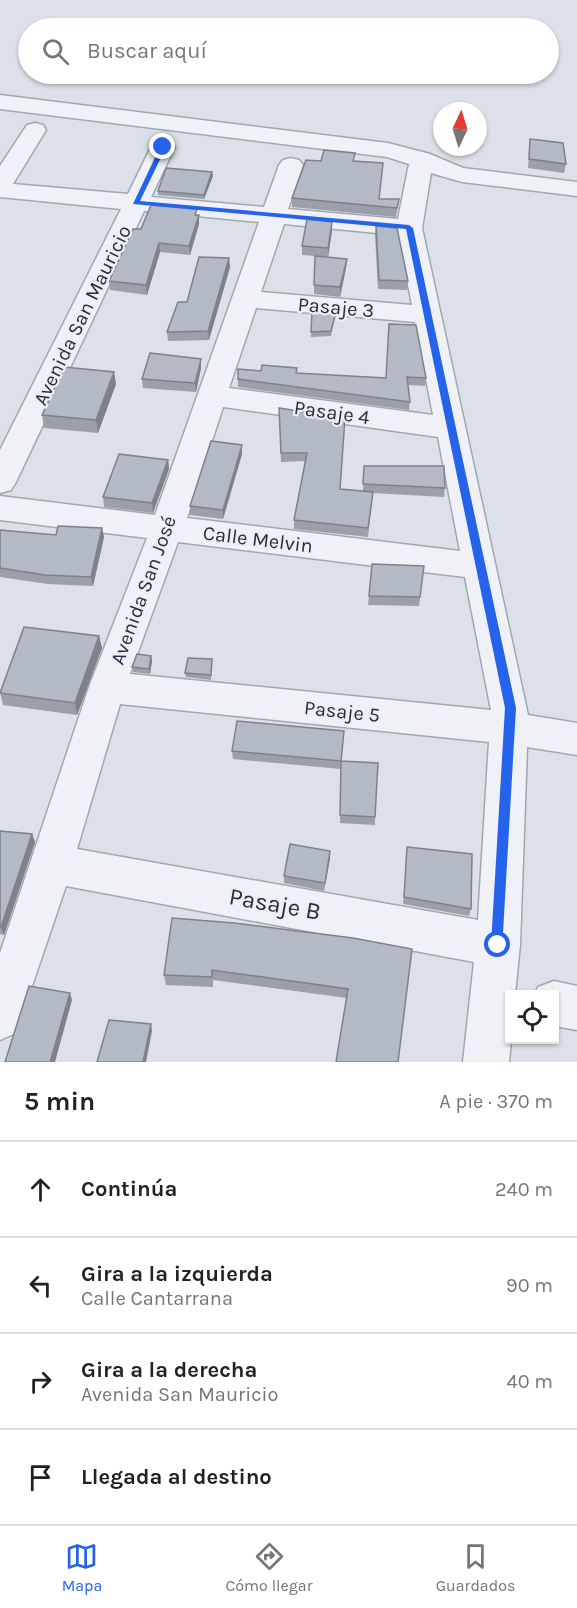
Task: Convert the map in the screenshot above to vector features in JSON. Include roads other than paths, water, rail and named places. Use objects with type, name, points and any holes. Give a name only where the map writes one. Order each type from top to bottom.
[{"type":"street","points":[[0,102],[388,150],[422,159],[462,175],[577,189]]},
{"type":"street","points":[[0,185],[35,130]]},
{"type":"street","name":"Avenida San Mauricio","points":[[0,482],[163,147]]},
{"type":"street","points":[[422,159],[409,228],[510,708],[498,945],[503,992],[486,1062]]},
{"type":"street","name":"Avenida San José","points":[[0,1017],[52,864],[107,687],[167,528],[291,165]]},
{"type":"street","points":[[0,190],[409,228]]},
{"type":"street","name":"Pasaje 3","points":[[245,299],[428,315]]},
{"type":"street","name":"Pasaje 4","points":[[212,396],[451,428]]},
{"type":"street","name":"Calle Melvin","points":[[0,508],[480,566]]},
{"type":"street","name":"Pasaje 5","points":[[107,687],[509,728],[577,739]]},
{"type":"street","name":"Pasaje B","points":[[52,864],[498,945]]},
{"type":"street","points":[[559,1004],[577,1008]]}]
